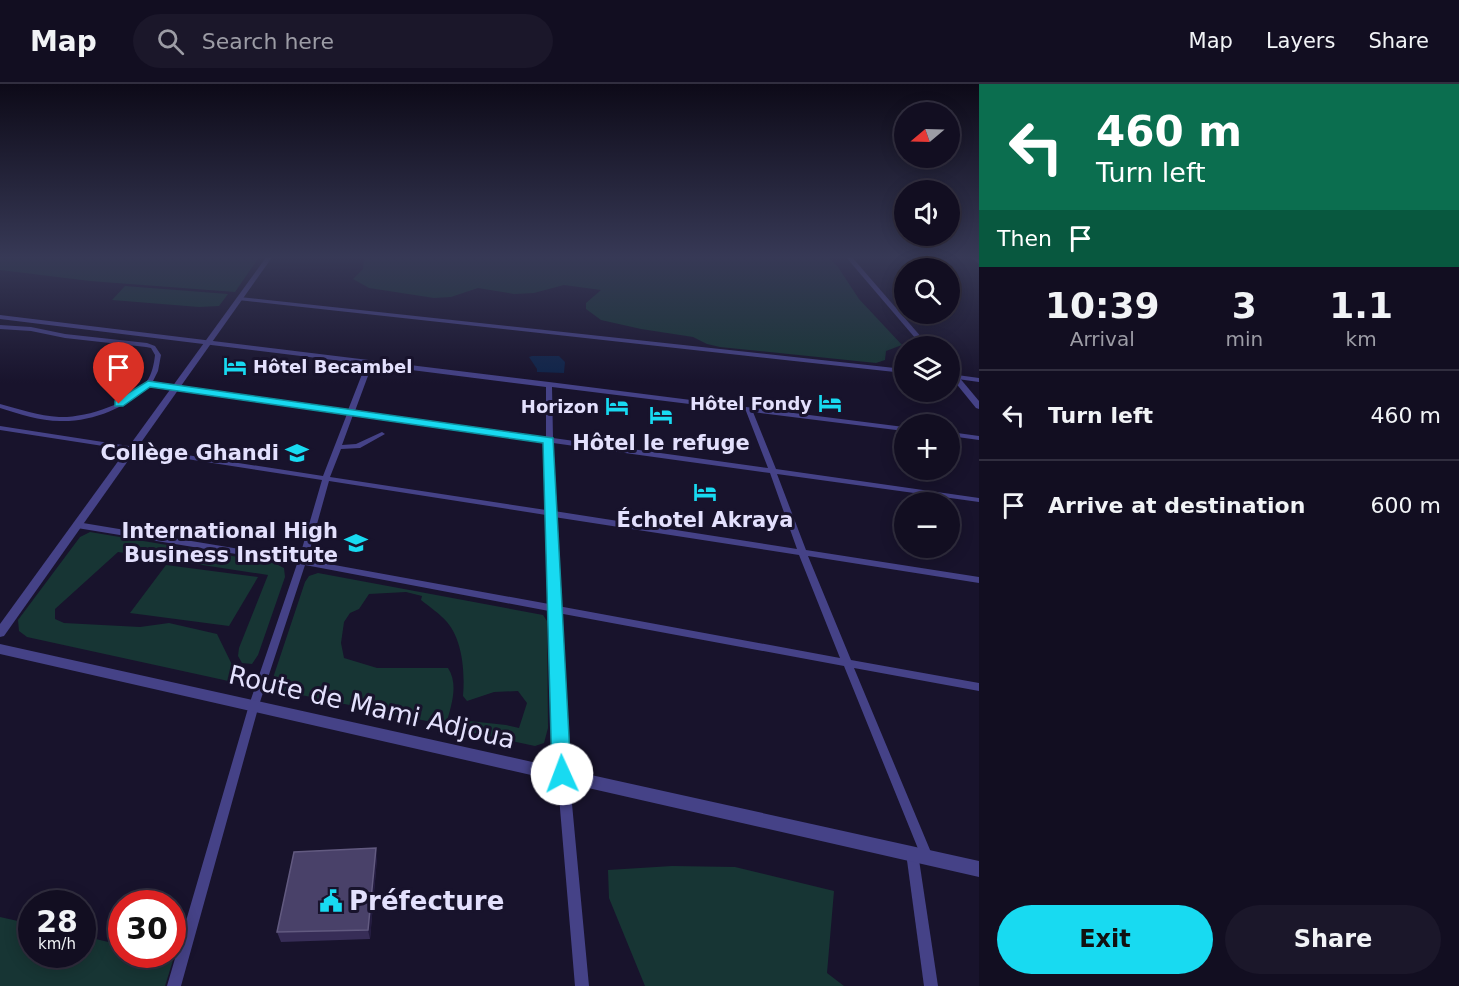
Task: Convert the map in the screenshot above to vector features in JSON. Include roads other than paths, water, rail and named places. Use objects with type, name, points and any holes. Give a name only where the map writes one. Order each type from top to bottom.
[{"type":"street","points":[[884,298],[917,336]]},
{"type":"street","points":[[0,633],[240,299],[894,370]]},
{"type":"street","points":[[0,316],[894,428]]},
{"type":"street","points":[[0,327],[147,345],[153,347],[158,355],[148,384],[134,395],[104,411],[59,419],[23,414],[0,406]]},
{"type":"street","points":[[174,986],[254,705],[302,562],[326,478],[370,362]]},
{"type":"street","points":[[960,377],[979,380]]},
{"type":"street","points":[[148,384],[349,414],[979,500]]},
{"type":"street","points":[[549,384],[550,512],[562,774],[582,986]]},
{"type":"street","points":[[960,385],[979,406]]},
{"type":"street","points":[[748,409],[802,552],[927,857]]},
{"type":"street","points":[[0,428],[979,580]]},
{"type":"street","points":[[338,447],[357,446],[382,434]]},
{"type":"street","points":[[960,435],[979,438]]},
{"type":"street","points":[[77,525],[302,562],[979,687]]},
{"type":"street","name":"Route de Mami Adjoua","points":[[0,649],[979,868]]},
{"type":"street","points":[[912,854],[931,986]]},
{"type":"water","points":[[559,356],[565,362],[564,373],[537,372],[529,357]]},
{"type":"place","name":"Hôtel Becambel","points":[[235,366]]},
{"type":"place","name":"Hôtel Fondy","points":[[830,403]]},
{"type":"place","name":"Horizon","points":[[617,406]]},
{"type":"place","name":"Hôtel le refuge","points":[[661,415]]},
{"type":"place","name":"Collège Ghandi","points":[[297,453]]},
{"type":"place","name":"Échotel Akraya","points":[[705,492]]},
{"type":"place","name":"International High Business Institute","points":[[356,543]]},
{"type":"place","name":"Préfecture","points":[[331,901]]}]
